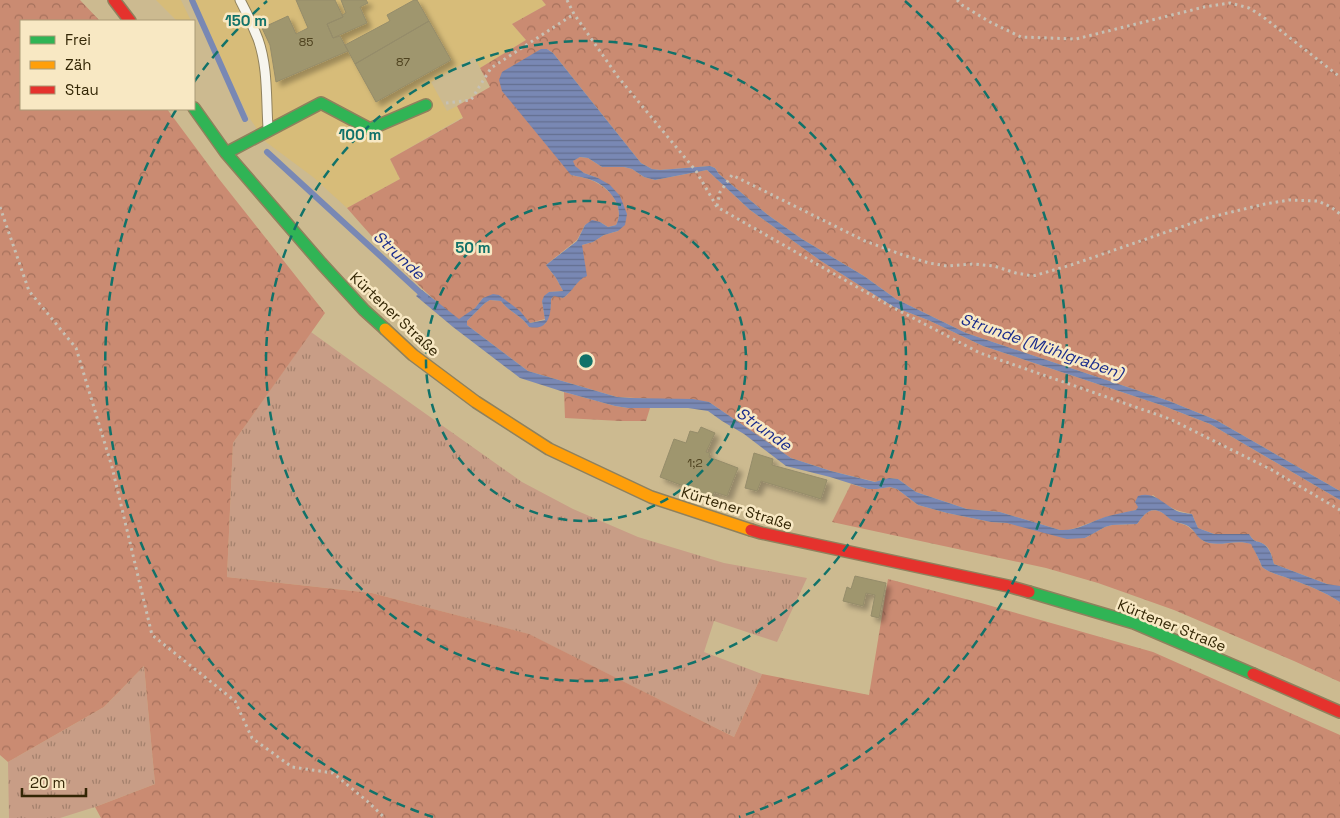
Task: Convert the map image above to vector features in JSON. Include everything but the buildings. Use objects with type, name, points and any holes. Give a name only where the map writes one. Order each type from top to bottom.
[{"type":"main road","points":[[114,0],[129,20]]},
{"type":"main road","points":[[226,153],[321,103],[370,128],[426,105]]},
{"type":"main road","name":"Kürtener Straße","points":[[195,109],[226,153],[321,263],[358,303],[413,356],[476,402],[549,449],[651,497],[760,533],[1008,586],[1134,623],[1340,712]]},
{"type":"lane","points":[[240,0],[258,40],[263,59],[266,79],[268,130]]},
{"type":"path","points":[[567,0],[574,14],[618,77],[696,171],[717,208],[892,307],[980,353],[1170,419],[1272,470],[1340,510]]},
{"type":"path","points":[[958,0],[962,5],[990,22],[1021,37],[1076,39],[1204,7],[1230,3],[1249,8],[1262,16],[1340,77]]},
{"type":"path","points":[[426,105],[471,100],[491,68],[574,14]]},
{"type":"path","points":[[717,208],[720,192],[732,174],[865,241],[903,255],[947,266],[972,264],[994,266],[1033,276],[1207,218],[1265,204],[1288,200],[1318,201],[1340,214]]},
{"type":"path","points":[[0,206],[29,291],[76,348],[112,467],[152,635],[235,701],[252,738],[292,766],[333,773],[367,800],[385,818]]},
{"type":"shaded area","points":[[156,0],[181,0],[191,20],[176,20]]},
{"type":"shaded area","points":[[193,0],[542,0],[546,5],[512,24],[526,40],[480,68],[474,57],[431,82],[447,111],[457,106],[463,117],[390,159],[400,179],[347,208],[313,177],[266,142],[248,116],[214,46],[208,28]]},
{"type":"green space","points":[[0,0],[80,0],[99,20],[20,20],[20,110],[168,110],[219,179],[325,313],[233,443],[227,577],[372,593],[529,634],[734,737],[762,674],[869,695],[888,579],[981,603],[1153,652],[1340,735],[1340,818],[101,818],[95,807],[155,784],[144,666],[104,707],[8,762],[0,755]]},
{"type":"green space","points":[[542,0],[1340,0],[1340,491],[1216,420],[1169,401],[966,333],[896,299],[864,276],[802,239],[768,215],[719,174],[715,168],[710,166],[660,170],[652,169],[641,163],[553,53],[547,49],[571,175],[591,180],[608,191],[616,201],[619,213],[618,219],[616,225],[608,227],[600,222],[592,221],[585,225],[577,240],[546,265],[563,291],[549,292],[542,301],[545,319],[530,323],[499,295],[483,298],[475,308],[459,320],[414,281],[347,208],[400,179],[390,159],[463,118],[457,106],[490,87],[480,68],[526,40],[512,24],[546,5]]},
{"type":"green space","points":[[580,157],[588,158],[602,167],[632,169],[644,177],[655,180],[707,170],[750,210],[821,261],[894,307],[928,320],[983,346],[1161,405],[1210,424],[1340,500],[1340,587],[1274,564],[1269,549],[1262,543],[1255,541],[1249,534],[1214,534],[1198,528],[1192,514],[1171,508],[1153,495],[1136,510],[1106,517],[1076,528],[1060,530],[1000,512],[967,509],[916,492],[898,479],[889,478],[876,482],[831,471],[791,458],[709,402],[617,397],[528,371],[467,325],[467,321],[490,300],[501,301],[529,327],[545,324],[551,299],[554,295],[563,298],[581,278],[582,245],[618,231],[627,214],[598,178],[584,173],[574,166],[572,161]]},
{"type":"green space","points":[[311,332],[522,482],[573,509],[638,537],[724,563],[807,578],[777,642],[714,621],[704,652],[762,674],[734,737],[528,634],[372,593],[227,577],[233,443]]},
{"type":"green space","points":[[564,392],[615,406],[650,408],[646,421],[565,418]]},
{"type":"green space","points":[[851,484],[868,489],[890,487],[897,489],[918,505],[947,513],[1085,538],[1112,525],[1137,524],[1147,513],[1157,510],[1172,520],[1189,527],[1205,542],[1214,544],[1241,542],[1252,544],[1262,567],[1265,569],[1316,589],[1340,602],[1340,682],[1174,610],[1098,583],[1046,568],[832,522]]},
{"type":"green space","points":[[144,666],[155,784],[60,818],[9,818],[8,762],[104,707]]},
{"type":"water","points":[[541,49],[547,49],[553,53],[641,163],[652,169],[660,170],[710,166],[715,168],[719,174],[768,215],[802,239],[864,276],[896,299],[966,333],[1169,401],[1216,420],[1340,491],[1340,500],[1210,424],[1161,405],[983,346],[928,320],[894,307],[821,261],[750,210],[707,170],[655,180],[624,167],[602,167],[588,158],[580,157],[573,161],[575,166],[584,173],[610,185],[620,196],[627,214],[625,225],[618,231],[582,245],[587,276],[580,280],[563,298],[554,296],[551,299],[548,321],[541,327],[529,327],[501,301],[490,300],[467,321],[467,325],[528,371],[617,397],[693,399],[709,402],[791,458],[831,471],[875,482],[889,478],[898,479],[916,492],[967,509],[1000,512],[1060,530],[1078,528],[1105,517],[1136,510],[1138,507],[1135,502],[1138,496],[1153,496],[1177,511],[1192,514],[1198,528],[1214,534],[1249,534],[1253,540],[1267,547],[1274,564],[1327,584],[1340,586],[1340,602],[1316,589],[1265,569],[1262,567],[1251,544],[1240,542],[1209,543],[1199,538],[1188,526],[1172,520],[1157,510],[1147,513],[1137,524],[1112,525],[1085,538],[1067,539],[1007,523],[991,522],[918,505],[897,489],[890,487],[868,489],[786,466],[744,434],[708,411],[688,408],[628,408],[615,406],[520,378],[416,296],[422,290],[459,319],[475,308],[483,298],[493,294],[499,295],[520,311],[530,323],[545,320],[542,301],[544,296],[549,292],[563,291],[546,265],[577,241],[585,225],[592,220],[608,227],[616,225],[619,213],[618,207],[608,191],[595,181],[571,175],[502,91],[499,80],[502,72]]},
{"type":"waterway","name":"Strunde","points":[[192,0],[245,119]]},
{"type":"waterway","name":"Strunde","points":[[267,152],[425,297]]},
{"type":"traffic: fast","points":[[226,153],[321,103],[370,129],[426,105]]},
{"type":"traffic: fast","points":[[195,109],[226,153],[321,263],[364,310],[385,329]]},
{"type":"traffic: fast","points":[[1029,592],[1134,623],[1253,674]]},
{"type":"traffic: slow","points":[[385,329],[413,355],[476,402],[549,449],[651,497],[751,530]]},
{"type":"traffic: jam","points":[[114,0],[129,20]]},
{"type":"traffic: jam","points":[[751,530],[1029,592]]},
{"type":"traffic: jam","points":[[1253,674],[1340,712]]},
{"type":"water label","name":"Strunde (Mühlgraben)","points":[[1042,346]]}]
